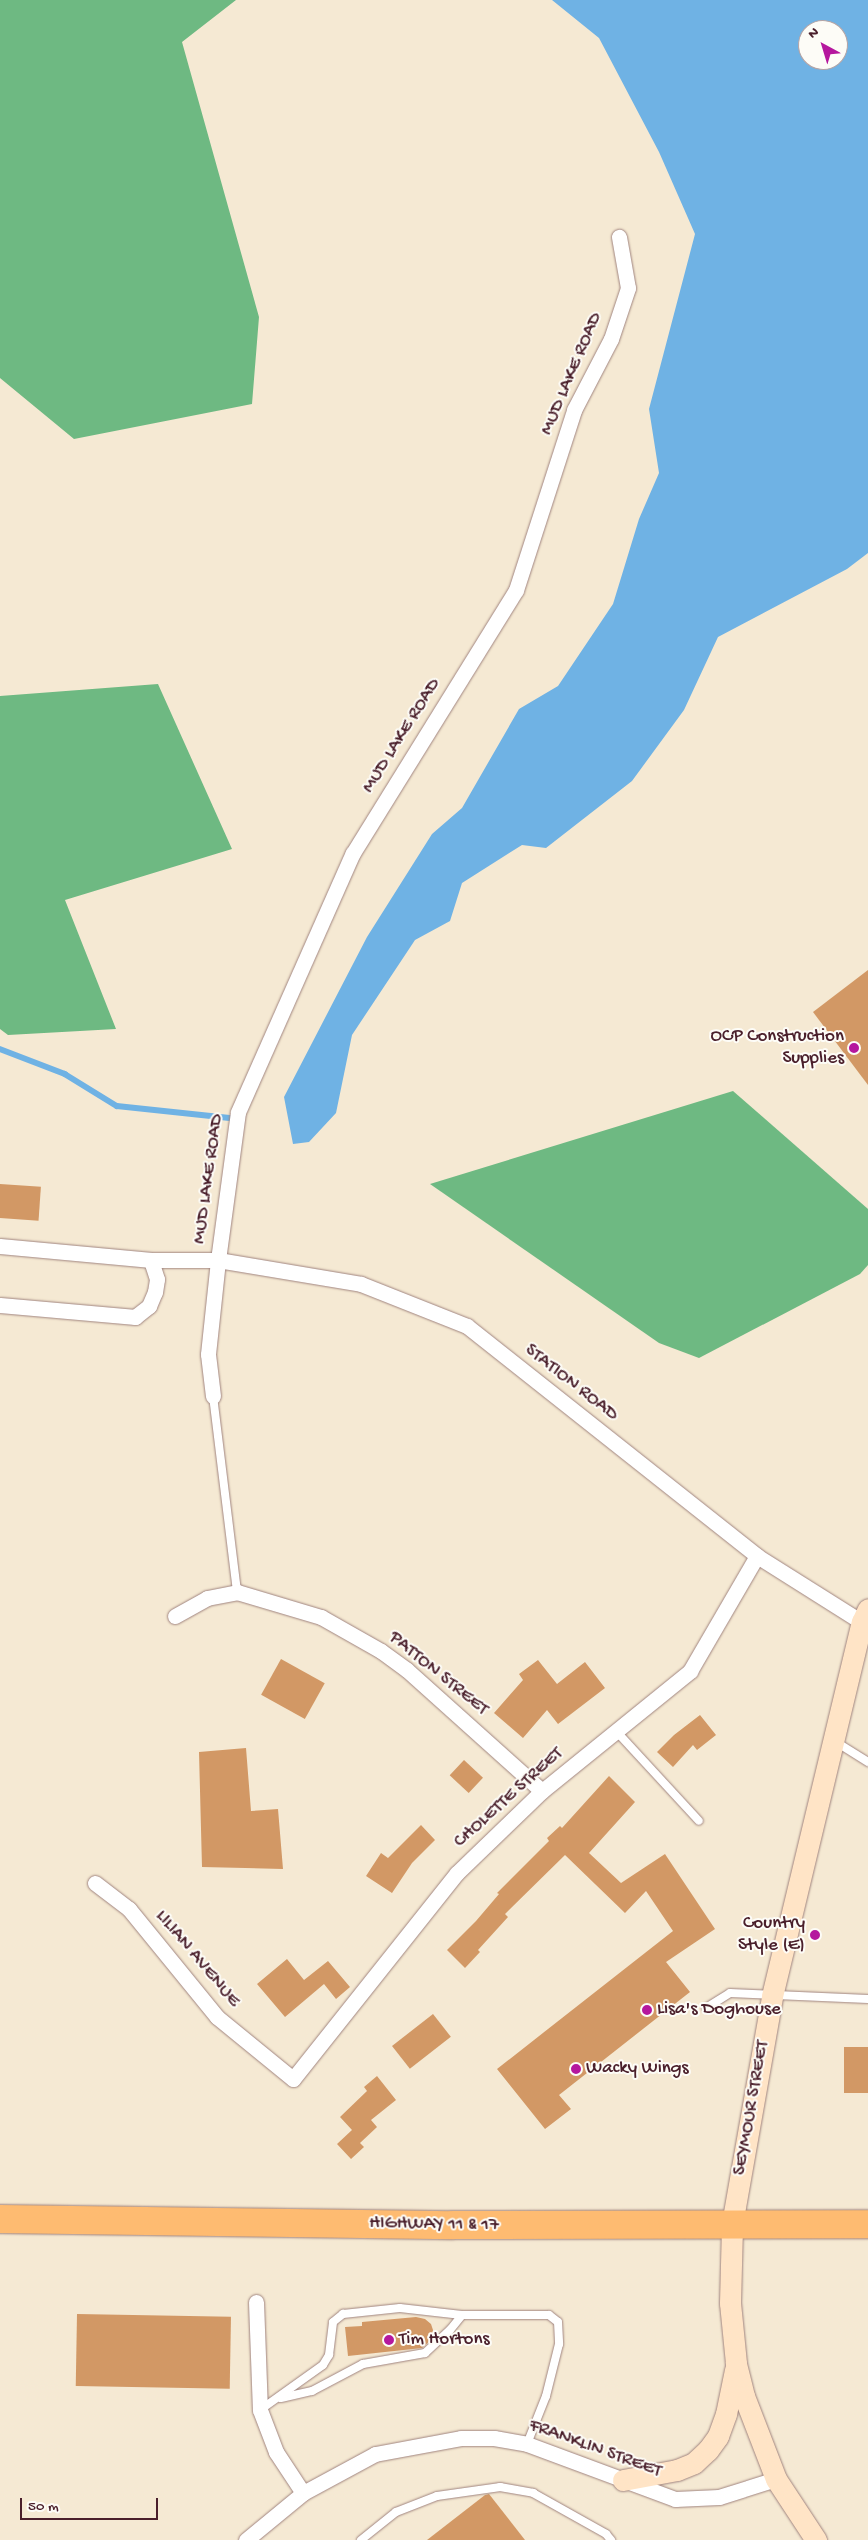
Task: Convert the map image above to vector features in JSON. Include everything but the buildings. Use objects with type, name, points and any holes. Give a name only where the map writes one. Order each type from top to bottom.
[{"type":"highway","name":"HIGHWAY 11 & 17","points":[[0,2219],[453,2226],[868,2224]]},
{"type":"street","name":"MUD LAKE ROAD","points":[[218,1260],[238,1112],[353,853],[516,590],[574,410],[611,339],[628,288],[619,237]]},
{"type":"street","name":"STATION ROAD","points":[[0,1246],[152,1260],[218,1260],[361,1284],[467,1326],[757,1556],[866,1619]]},
{"type":"street","points":[[0,1305],[135,1317],[149,1306],[155,1292],[157,1279],[152,1260]]},
{"type":"street","points":[[212,1396],[208,1354],[218,1260]]},
{"type":"street","name":"CHOLETTE STREET","points":[[293,2080],[457,1873],[542,1791],[690,1671],[757,1556]]},
{"type":"street","name":"PATTON STREET","points":[[175,1616],[207,1598],[237,1592],[321,1618],[381,1651],[436,1695],[542,1791]]},
{"type":"street","name":"SEYMOUR STREET","points":[[816,2540],[776,2479],[752,2421],[736,2363],[730,2303],[732,2224],[772,1996],[834,1740],[866,1619]]},
{"type":"street","name":"LILIAN AVENUE","points":[[95,1883],[129,1909],[217,2017],[293,2080]]},
{"type":"street","points":[[256,2302],[260,2410],[276,2452],[303,2493]]},
{"type":"street","points":[[623,2480],[677,2470],[694,2463],[708,2450],[718,2436],[726,2414],[736,2363]]},
{"type":"street","name":"FRANKLIN STREET","points":[[246,2540],[303,2493],[375,2454],[461,2438],[494,2438],[528,2444],[675,2499],[719,2497],[776,2479]]},
{"type":"lane","points":[[212,1396],[237,1592]]},
{"type":"lane","points":[[616,1731],[699,1821]]},
{"type":"lane","points":[[834,1740],[868,1762]]},
{"type":"lane","points":[[706,2008],[730,1993],[868,1999]]},
{"type":"lane","points":[[260,2410],[279,2399],[300,2380],[323,2365],[329,2355],[333,2322],[343,2314],[400,2308],[462,2315],[549,2315],[558,2322],[559,2344],[550,2379],[528,2444]]},
{"type":"lane","points":[[279,2399],[312,2391],[364,2364],[424,2353],[450,2330],[462,2315]]},
{"type":"lane","points":[[361,2540],[396,2512],[438,2496],[500,2487],[532,2493],[606,2534],[611,2540]]},
{"type":"green space","points":[[0,0],[236,0],[182,42],[259,317],[252,404],[74,439],[0,378]]},
{"type":"green space","points":[[158,684],[232,849],[65,900],[116,1029],[8,1035],[0,1029],[0,696]]},
{"type":"green space","points":[[733,1091],[868,1209],[868,1265],[860,1274],[699,1358],[659,1343],[430,1184]]},
{"type":"water","points":[[552,0],[868,0],[868,553],[847,569],[718,637],[684,710],[632,781],[546,848],[522,845],[462,883],[450,921],[415,940],[352,1035],[336,1113],[309,1142],[293,1144],[284,1097],[367,937],[432,834],[462,808],[519,709],[558,686],[613,604],[639,519],[659,473],[649,409],[695,234],[659,152],[599,38]]},
{"type":"waterway","points":[[0,1049],[65,1074],[117,1106],[229,1118]]},
{"type":"place","name":"OCP Construction Supplies","points":[[854,1048]]},
{"type":"place","name":"Country Style (E)","points":[[815,1935]]},
{"type":"place","name":"Lisa's Doghouse","points":[[647,2010]]},
{"type":"place","name":"Wacky Wings","points":[[576,2069]]},
{"type":"place","name":"Tim Hortons","points":[[389,2340]]}]
